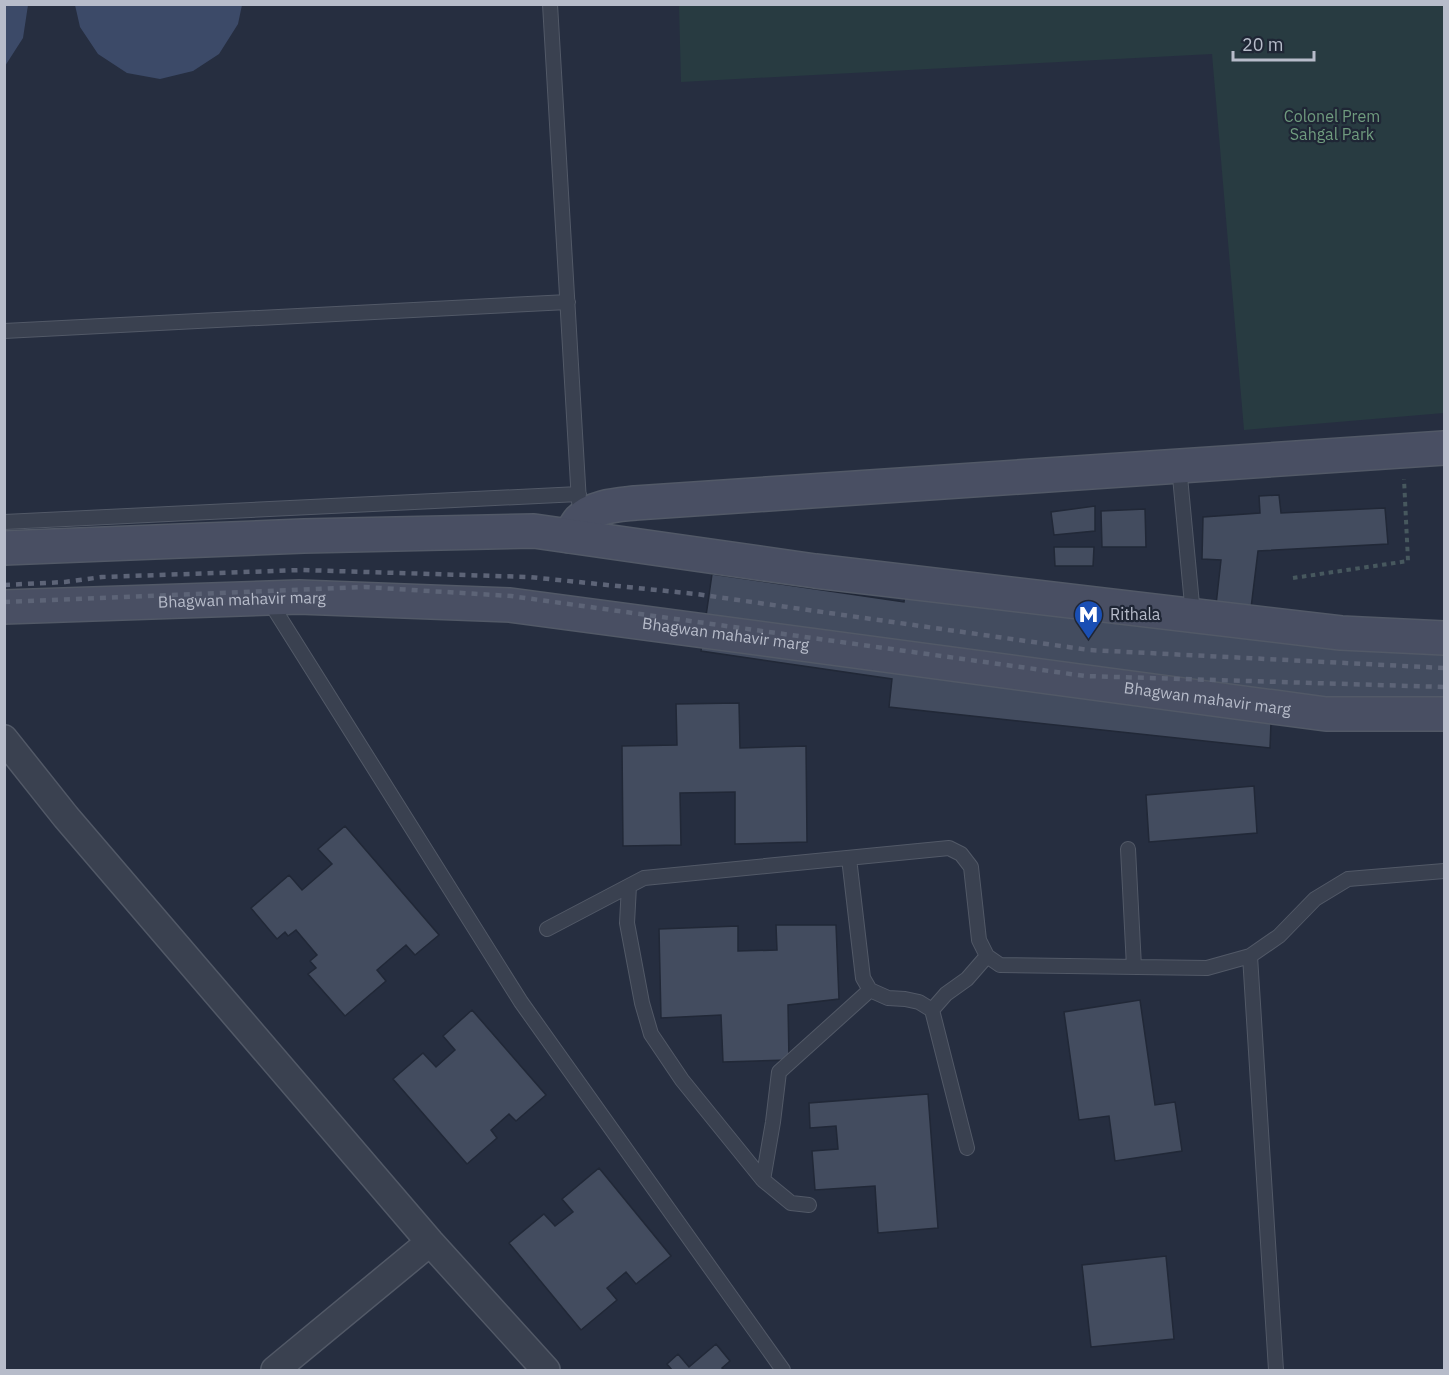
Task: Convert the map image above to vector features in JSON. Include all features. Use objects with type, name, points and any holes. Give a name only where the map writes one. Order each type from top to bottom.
[{"type":"main road","points":[[4,548],[304,536],[534,531],[603,508],[635,503],[1444,448]]},
{"type":"main road","points":[[576,517],[815,571],[1341,633],[1444,638]]},
{"type":"main road","name":"Bhagwan mahavir marg","points":[[4,607],[299,597],[510,605],[1326,714],[1444,714]]},
{"type":"street","points":[[4,739],[66,817],[430,1242],[546,1371]]},
{"type":"street","points":[[275,1371],[430,1242]]},
{"type":"lane","points":[[4,522],[576,517],[568,302],[550,4]]},
{"type":"lane","points":[[4,331],[568,302]]},
{"type":"lane","points":[[1179,466],[1193,615]]},
{"type":"lane","points":[[267,599],[521,1002],[783,1371]]},
{"type":"lane","points":[[547,929],[644,878],[949,848],[962,854],[971,867],[979,940],[987,956],[999,964],[1207,968],[1250,956],[1279,936],[1316,899],[1348,879],[1444,871]]},
{"type":"lane","points":[[1128,849],[1134,966]]},
{"type":"lane","points":[[849,858],[864,978],[870,990],[888,998],[919,1002],[932,1010],[967,1148]]},
{"type":"lane","points":[[629,885],[627,923],[642,1003],[651,1034],[682,1080],[763,1180],[791,1203],[809,1205]]},
{"type":"lane","points":[[932,1010],[946,994],[967,979],[987,956]]},
{"type":"lane","points":[[1250,956],[1276,1371]]},
{"type":"lane","points":[[763,1180],[779,1072],[870,990]]},
{"type":"path","points":[[1293,578],[1408,561],[1403,451]]},
{"type":"green space","name":"Colonel Prem Sahgal Park","points":[[679,5],[1444,5],[1444,413],[1244,430],[1212,54],[681,82]]},
{"type":"water","points":[[5,4],[28,5],[23,38],[5,66]]},
{"type":"water","points":[[75,4],[242,5],[238,24],[219,54],[193,71],[160,79],[127,73],[98,54],[80,27]]},
{"type":"building","points":[[1279,495],[1281,513],[1385,508],[1388,544],[1258,551],[1251,608],[1216,605],[1221,560],[1202,559],[1203,517],[1260,513],[1259,496]]},
{"type":"building","points":[[1095,506],[1095,531],[1054,535],[1051,512]]},
{"type":"building","points":[[1145,509],[1146,547],[1102,547],[1101,511]]},
{"type":"building","points":[[1054,547],[1094,547],[1093,566],[1055,566]]},
{"type":"building","points":[[907,573],[1444,647],[1444,725],[1271,722],[1270,748],[889,707],[892,679],[701,651],[712,574],[904,602]]},
{"type":"building","points":[[907,573],[1444,647],[1444,726],[1271,722],[1270,748],[889,707],[892,679],[701,651],[712,574],[904,602]]},
{"type":"building","points":[[739,703],[740,748],[806,746],[807,842],[735,844],[735,792],[680,793],[681,845],[623,846],[622,746],[677,745],[676,704]]},
{"type":"building","points":[[1254,786],[1257,833],[1149,842],[1146,795]]},
{"type":"building","points":[[345,826],[439,935],[415,955],[406,945],[377,970],[386,981],[345,1016],[308,974],[316,968],[310,961],[317,955],[296,930],[288,936],[285,932],[277,939],[251,908],[289,875],[302,890],[332,864],[318,849]]},
{"type":"building","points":[[776,925],[836,925],[839,999],[788,1005],[789,1060],[723,1062],[721,1015],[661,1018],[659,929],[738,926],[738,951],[777,950]]},
{"type":"building","points":[[1140,1000],[1155,1105],[1175,1102],[1182,1151],[1115,1161],[1109,1116],[1079,1120],[1064,1012]]},
{"type":"building","points":[[472,1010],[546,1095],[516,1121],[509,1114],[491,1130],[497,1138],[467,1164],[393,1079],[423,1053],[436,1067],[455,1050],[443,1036]]},
{"type":"building","points":[[928,1094],[938,1228],[878,1233],[875,1186],[815,1190],[812,1151],[838,1149],[836,1126],[810,1128],[809,1103]]},
{"type":"building","points":[[599,1168],[671,1256],[636,1284],[626,1272],[607,1288],[617,1300],[581,1330],[509,1243],[544,1214],[555,1226],[573,1212],[562,1199]]},
{"type":"building","points":[[1166,1256],[1174,1339],[1091,1347],[1082,1265]]},
{"type":"building","points":[[716,1344],[730,1361],[722,1368],[724,1370],[672,1370],[667,1364],[678,1354],[689,1367]]},
{"type":"railway","points":[[4,585],[65,582],[102,577],[302,570],[529,577],[696,594],[1089,650],[1444,668]]},
{"type":"railway","points":[[4,602],[364,587],[511,596],[1085,676],[1444,687]]},
{"type":"place","name":"Rithala","points":[[1089,640]]}]
